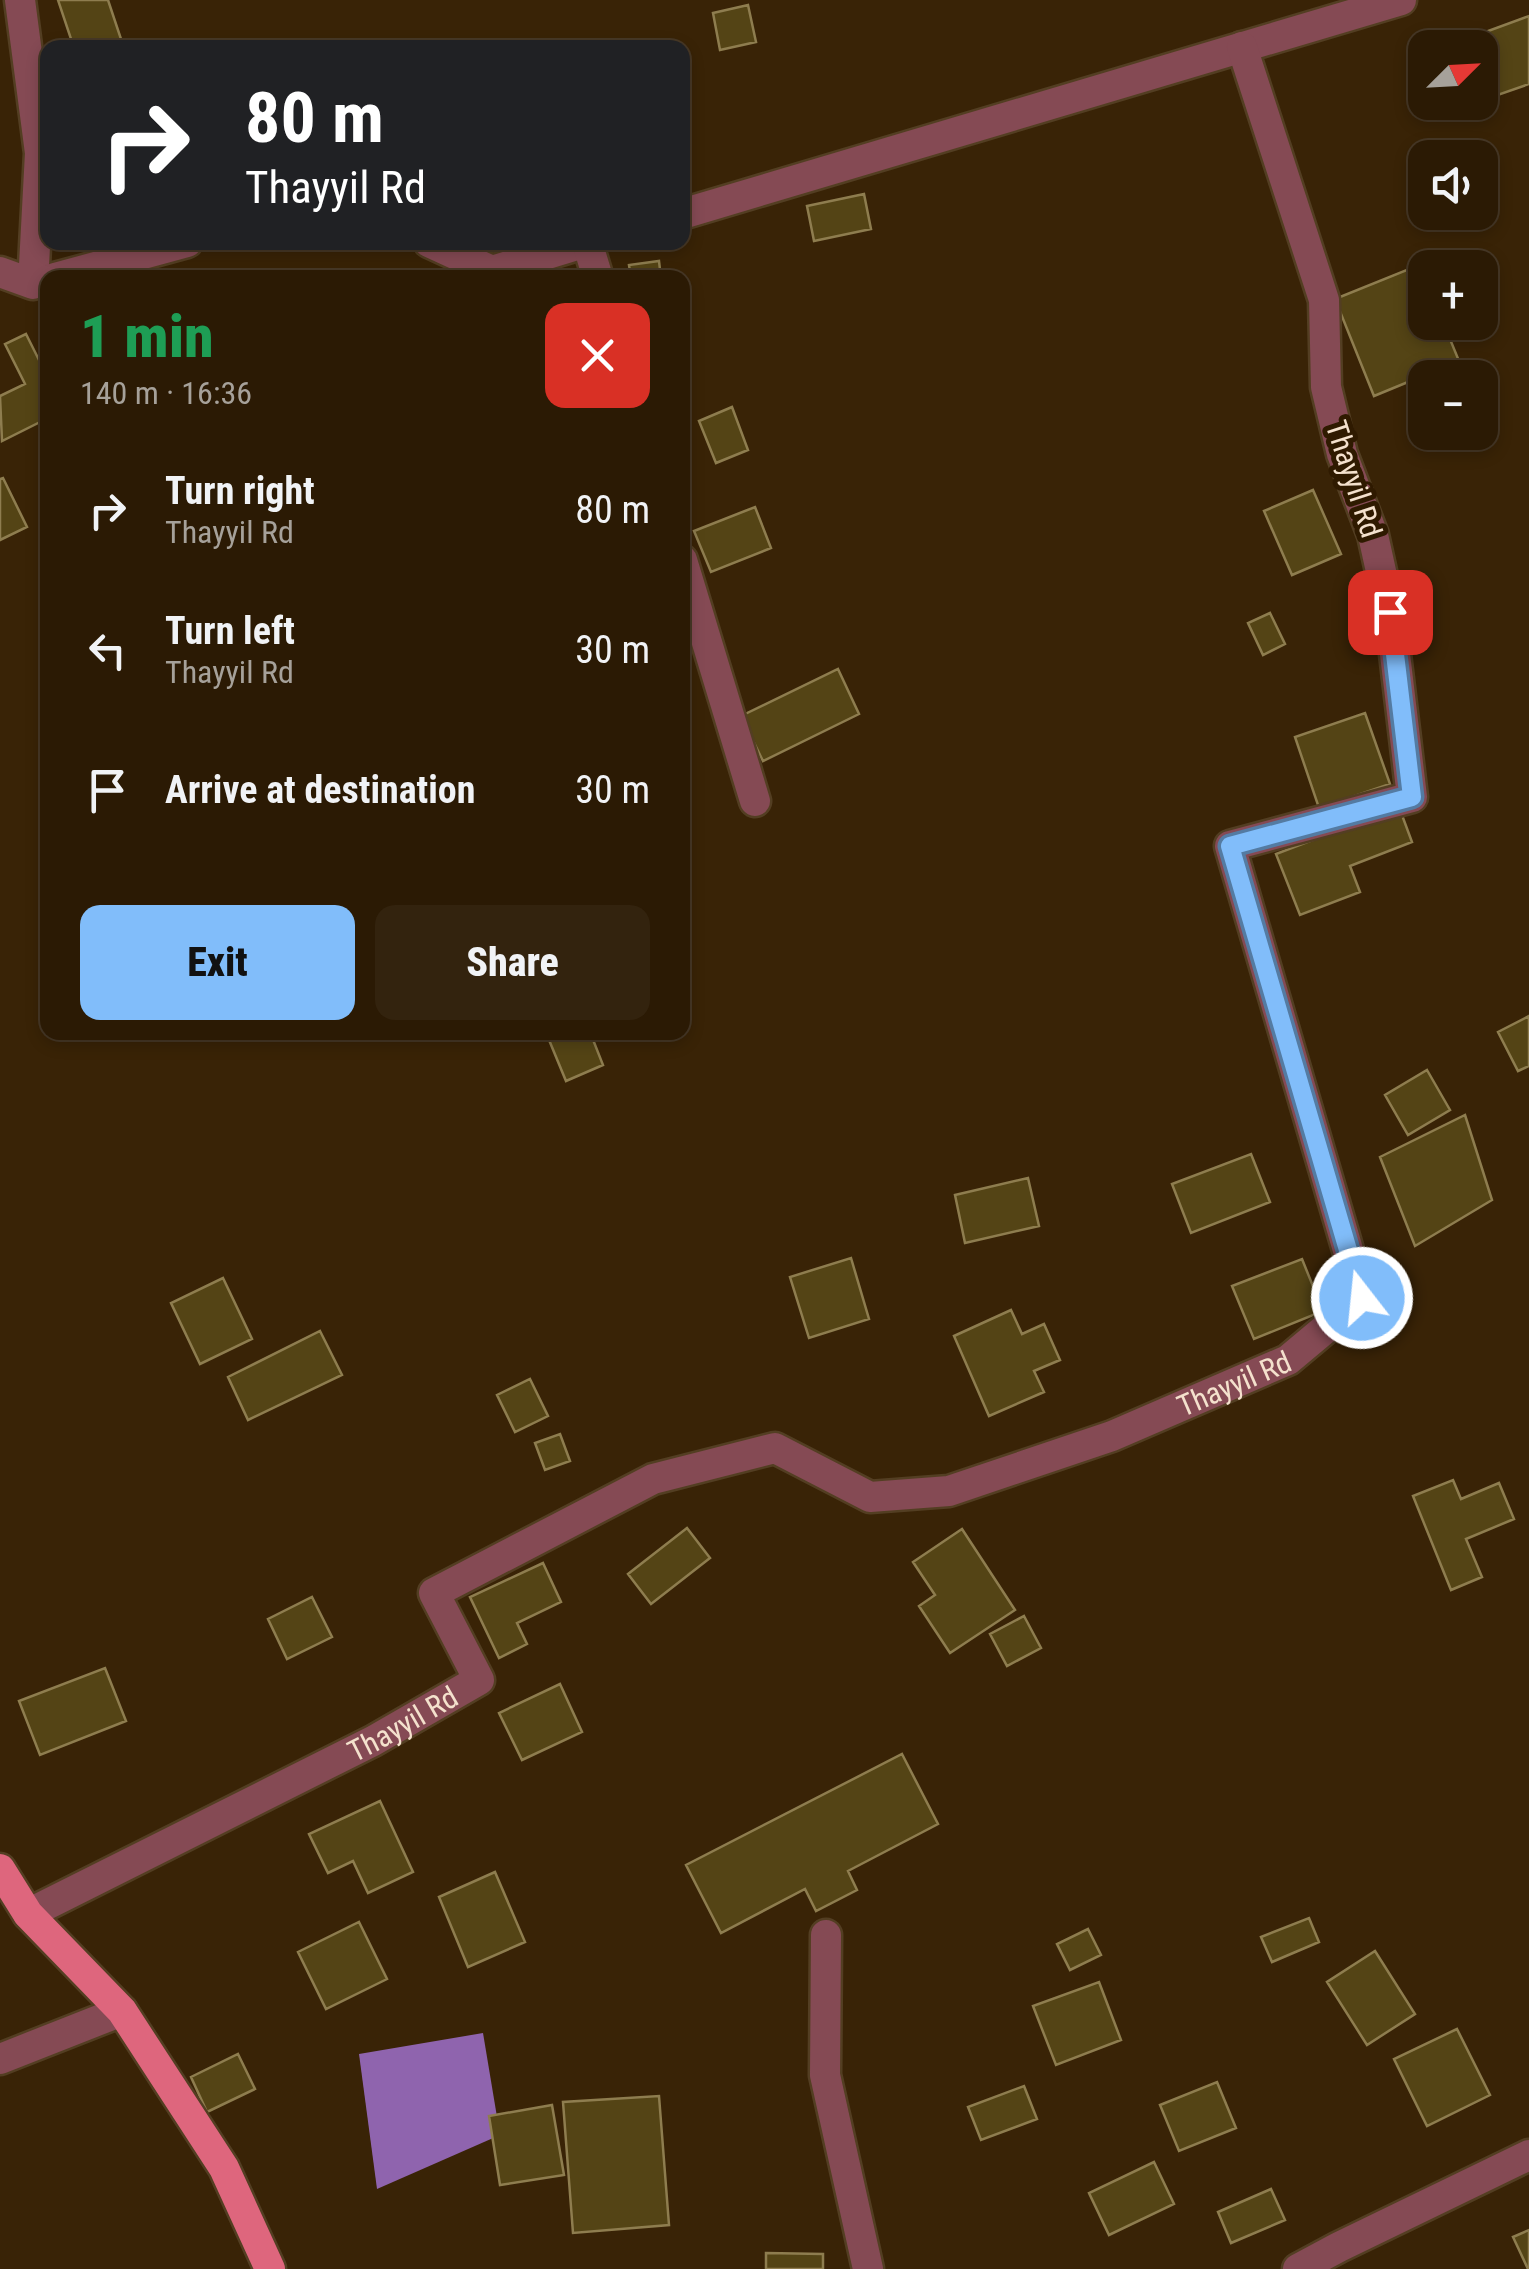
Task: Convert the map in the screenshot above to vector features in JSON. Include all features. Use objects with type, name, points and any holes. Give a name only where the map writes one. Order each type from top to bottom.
[{"type":"main road","points":[[0,1868],[28,1914],[122,2011],[224,2168],[270,2269]]},
{"type":"street","points":[[20,0],[40,153]]},
{"type":"street","points":[[690,212],[1401,0]]},
{"type":"street","name":"Thayyil Rd","points":[[28,1914],[373,1740],[479,1680],[434,1593],[654,1479],[775,1448],[870,1497],[949,1490],[1112,1436],[1288,1360],[1362,1298],[1230,846],[1412,797],[1390,612],[1373,535],[1342,454],[1326,387],[1324,300],[1242,47]]},
{"type":"street","points":[[82,270],[157,250]]},
{"type":"street","points":[[447,250],[490,270]]},
{"type":"street","points":[[495,270],[561,250]]},
{"type":"street","points":[[0,272],[40,279]]},
{"type":"street","points":[[690,586],[755,801]]},
{"type":"street","points":[[826,1935],[825,2074],[868,2269]]},
{"type":"street","points":[[0,2059],[122,2011]]},
{"type":"street","points":[[1298,2269],[1529,2155]]},
{"type":"shaded area","points":[[483,2033],[500,2135],[377,2189],[359,2054]]},
{"type":"building","points":[[58,0],[108,0],[121,40],[71,40]]},
{"type":"building","points":[[748,5],[756,42],[720,50],[713,13]]},
{"type":"building","points":[[1529,16],[1529,84],[1498,95],[1498,30],[1491,30]]},
{"type":"building","points":[[864,194],[871,229],[814,241],[807,206]]},
{"type":"building","points":[[659,261],[660,270],[630,270],[629,265]]},
{"type":"building","points":[[1408,269],[1408,340],[1450,340],[1459,360],[1408,360],[1408,382],[1374,396],[1335,299]]},
{"type":"building","points":[[26,334],[40,362],[40,422],[2,441],[0,396],[25,384],[5,344]]},
{"type":"building","points":[[732,407],[748,450],[716,463],[699,421]]},
{"type":"building","points":[[3,478],[27,527],[0,540],[0,479]]},
{"type":"building","points":[[1313,490],[1341,554],[1292,575],[1264,511]]},
{"type":"building","points":[[755,507],[771,548],[711,572],[694,531]]},
{"type":"building","points":[[1270,613],[1285,644],[1263,655],[1248,623]]},
{"type":"building","points":[[838,669],[859,714],[763,761],[741,716]]},
{"type":"building","points":[[1365,713],[1390,784],[1319,808],[1295,737]]},
{"type":"building","points":[[1399,807],[1412,842],[1350,866],[1360,892],[1300,915],[1276,854]]},
{"type":"building","points":[[1529,1016],[1529,1066],[1518,1071],[1498,1032]]},
{"type":"building","points":[[549,1040],[593,1040],[603,1065],[566,1081]]},
{"type":"building","points":[[1427,1070],[1450,1110],[1408,1135],[1385,1095]]},
{"type":"building","points":[[1465,1115],[1492,1200],[1415,1246],[1380,1157]]},
{"type":"building","points":[[1251,1154],[1270,1202],[1191,1233],[1172,1184]]},
{"type":"building","points":[[1028,1178],[1039,1226],[965,1243],[955,1195]]},
{"type":"building","points":[[851,1258],[869,1319],[809,1338],[790,1277]]},
{"type":"building","points":[[1302,1259],[1323,1311],[1254,1339],[1232,1286]]},
{"type":"building","points":[[223,1278],[252,1339],[200,1364],[171,1303]]},
{"type":"building","points":[[1011,1310],[1022,1334],[1044,1324],[1060,1360],[1034,1371],[1044,1392],[989,1416],[954,1336]]},
{"type":"building","points":[[320,1331],[342,1375],[248,1420],[228,1377]]},
{"type":"building","points":[[530,1379],[548,1416],[515,1432],[497,1395]]},
{"type":"building","points":[[560,1434],[570,1461],[545,1470],[535,1443]]},
{"type":"building","points":[[1453,1480],[1461,1499],[1499,1483],[1514,1519],[1466,1539],[1482,1577],[1451,1590],[1413,1496]]},
{"type":"building","points":[[687,1528],[710,1558],[651,1604],[628,1574]]},
{"type":"building","points":[[962,1529],[1015,1610],[950,1653],[919,1606],[935,1595],[913,1562]]},
{"type":"building","points":[[543,1563],[561,1602],[517,1623],[527,1644],[499,1658],[470,1597]]},
{"type":"building","points":[[312,1597],[332,1637],[287,1659],[268,1619]]},
{"type":"building","points":[[1024,1616],[1041,1648],[1007,1666],[990,1634]]},
{"type":"building","points":[[105,1668],[126,1721],[40,1755],[19,1701]]},
{"type":"building","points":[[560,1684],[582,1732],[522,1760],[499,1713]]},
{"type":"building","points":[[902,1754],[938,1824],[848,1871],[857,1890],[816,1911],[805,1889],[721,1933],[686,1865]]},
{"type":"building","points":[[380,1801],[413,1872],[368,1893],[353,1861],[328,1873],[309,1834]]},
{"type":"building","points":[[495,1872],[525,1942],[468,1967],[439,1897]]},
{"type":"building","points":[[1309,1918],[1319,1942],[1272,1962],[1261,1937]]},
{"type":"building","points":[[359,1922],[387,1979],[326,2009],[298,1952]]},
{"type":"building","points":[[1088,1929],[1101,1955],[1070,1970],[1057,1944]]},
{"type":"building","points":[[1375,1951],[1415,2014],[1367,2045],[1327,1982]]},
{"type":"building","points":[[1099,1982],[1121,2040],[1056,2065],[1033,2006]]},
{"type":"building","points":[[1457,2029],[1490,2095],[1427,2126],[1394,2059]]},
{"type":"building","points":[[238,2054],[255,2089],[207,2112],[191,2077]]},
{"type":"building","points":[[1217,2082],[1236,2128],[1179,2151],[1160,2105]]},
{"type":"building","points":[[1024,2086],[1037,2119],[981,2140],[968,2107]]},
{"type":"building","points":[[659,2096],[669,2225],[573,2233],[563,2102]]},
{"type":"building","points":[[552,2105],[564,2175],[500,2185],[489,2116]]},
{"type":"building","points":[[1154,2162],[1174,2204],[1109,2235],[1089,2193]]},
{"type":"building","points":[[1271,2189],[1285,2220],[1231,2243],[1218,2212]]},
{"type":"building","points":[[1529,2230],[1529,2269],[1528,2269],[1513,2237]]},
{"type":"building","points":[[766,2253],[823,2254],[823,2269],[766,2269]]},
{"type":"route","points":[[1362,1298],[1230,846],[1412,797],[1390,612]]}]
